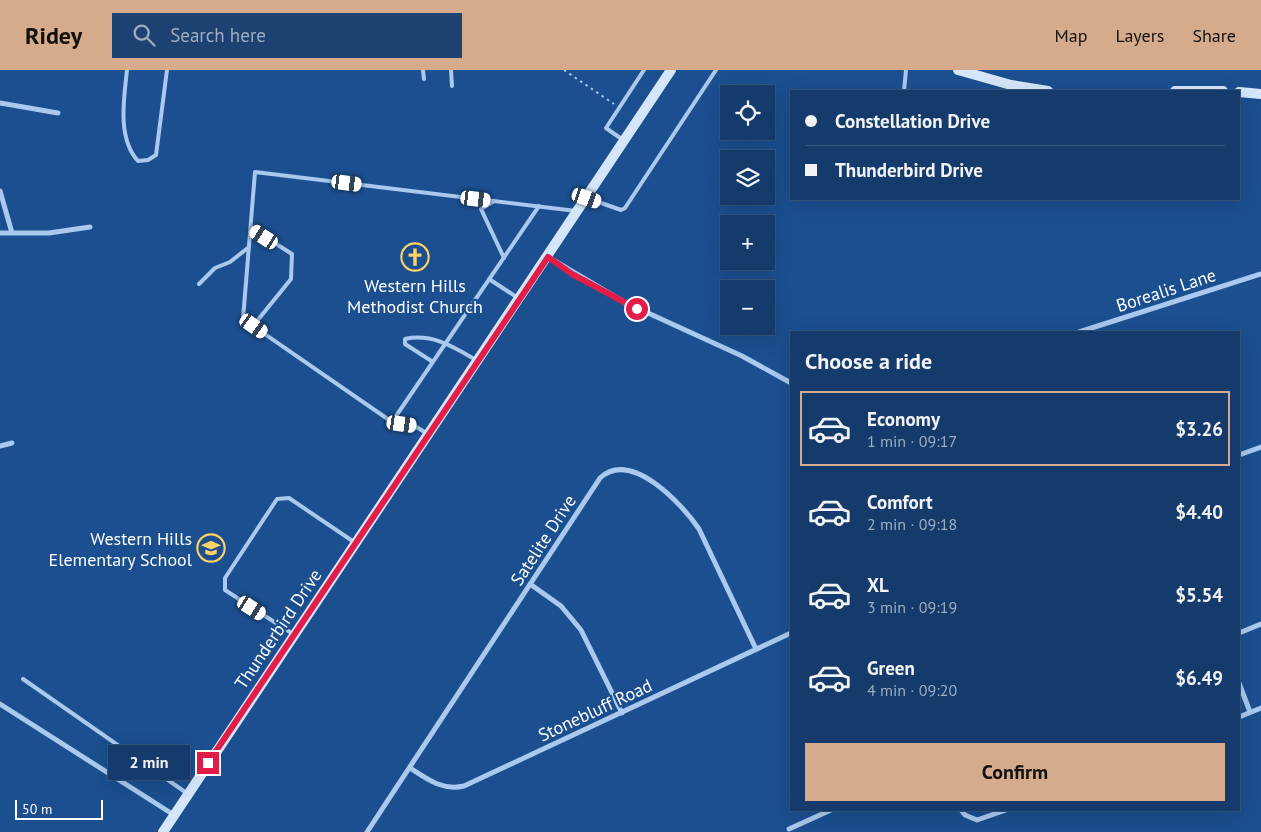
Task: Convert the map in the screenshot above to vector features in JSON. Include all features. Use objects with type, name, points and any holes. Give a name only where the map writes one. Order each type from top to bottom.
[{"type":"street","name":"Thunderbird Drive","points":[[164,832],[294,635],[430,435],[671,70]]},
{"type":"street","points":[[961,70],[1011,85],[1042,90]]},
{"type":"street","points":[[1240,92],[1261,94]]},
{"type":"street","points":[[0,103],[58,113]]},
{"type":"street","points":[[0,191],[12,233]]},
{"type":"street","points":[[0,233],[49,234],[90,226]]},
{"type":"street","points":[[548,257],[624,302],[742,356],[790,382]]},
{"type":"street","name":"Borealis Lane","points":[[1082,331],[1261,274]]},
{"type":"street","points":[[0,446],[12,443]]},
{"type":"street","points":[[1240,455],[1261,447]]},
{"type":"street","name":"Satelite Drive","points":[[367,832],[600,478],[611,471],[631,469],[637,472],[680,504],[689,515],[699,529],[756,649]]},
{"type":"street","points":[[530,584],[571,616],[586,639],[622,712]]},
{"type":"street","points":[[1240,633],[1261,624]]},
{"type":"street","name":"Stonebluff Road","points":[[410,768],[439,785],[449,788],[464,786],[790,633]]},
{"type":"street","points":[[1240,685],[1250,712]]},
{"type":"street","points":[[0,704],[174,815]]},
{"type":"street","points":[[1240,717],[1261,708]]},
{"type":"street","points":[[789,830],[829,811]]},
{"type":"street","points":[[962,811],[965,815],[977,820],[1003,811]]},
{"type":"lane","points":[[127,70],[124,123],[132,154],[138,161],[148,160],[156,155],[159,146],[167,70]]},
{"type":"lane","points":[[423,70],[424,79]]},
{"type":"lane","points":[[451,70],[452,86]]},
{"type":"lane","points":[[625,141],[606,128],[644,70]]},
{"type":"lane","points":[[587,198],[621,210],[625,208],[716,70]]},
{"type":"lane","points":[[904,90],[906,70]]},
{"type":"lane","points":[[430,435],[413,425],[392,422],[243,319],[255,172],[578,211]]},
{"type":"lane","points":[[494,201],[481,209],[504,258]]},
{"type":"lane","points":[[392,422],[539,206]]},
{"type":"lane","points":[[251,228],[292,254],[290,279],[254,326]]},
{"type":"lane","points":[[199,284],[214,268],[230,262],[249,247]]},
{"type":"lane","points":[[489,279],[520,299]]},
{"type":"lane","points":[[432,362],[404,344],[405,339],[412,337],[446,343],[478,361]]},
{"type":"lane","points":[[294,635],[225,590],[225,578],[277,499],[289,498],[356,543]]},
{"type":"lane","points":[[23,679],[188,794]]},
{"type":"path","points":[[564,70],[619,108]]},
{"type":"place","name":"Western Hills Methodist Church","points":[[415,257]]},
{"type":"place","name":"Western Hills Elementary School","points":[[211,548]]},
{"type":"route","points":[[208,763],[548,257],[572,274],[637,309]]}]
